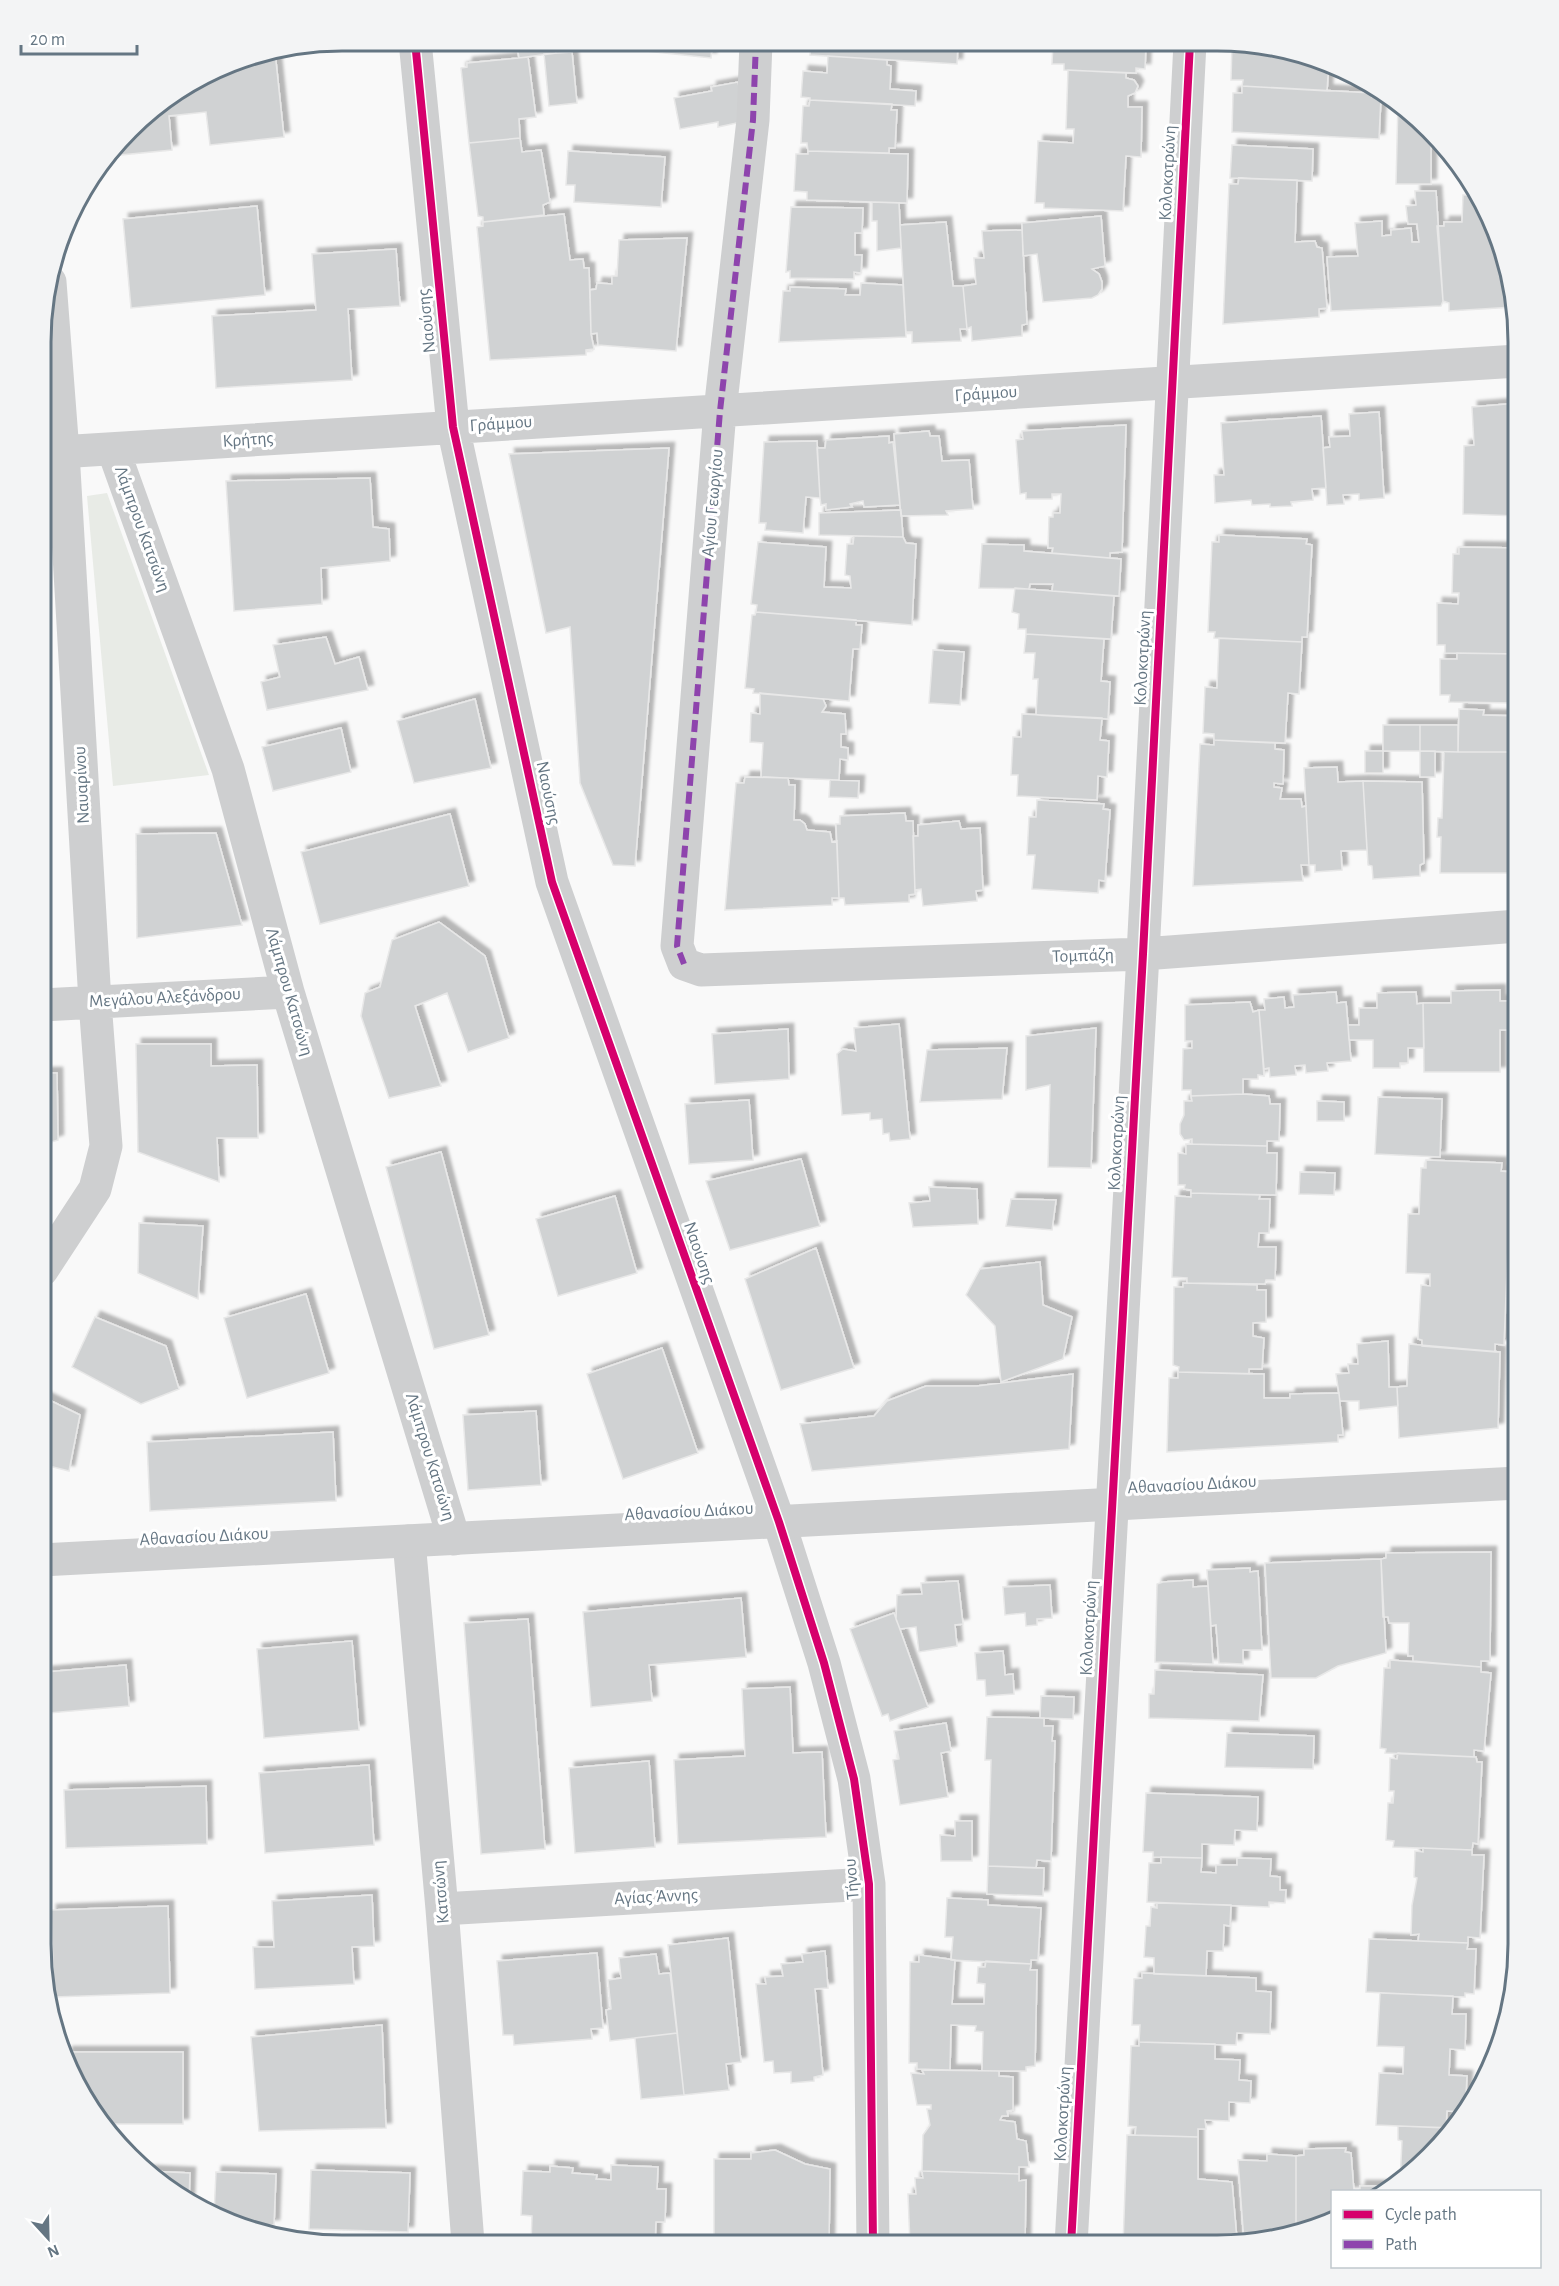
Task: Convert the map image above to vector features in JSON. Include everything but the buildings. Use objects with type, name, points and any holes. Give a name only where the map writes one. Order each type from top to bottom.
[{"type":"street","name":"Ναούσης","points":[[416,51],[453,428],[552,882],[779,1522]]},
{"type":"street","name":"Αγίου Γεωργίου","points":[[684,964],[677,946],[720,411],[753,120],[756,51]]},
{"type":"street","name":"Κολοκοτρώνη","points":[[1072,2235],[1143,954],[1190,51]]},
{"type":"street","name":"Ναυαρίνου","points":[[51,341],[53,452],[106,1146],[95,1189],[51,1256]]},
{"type":"street","name":"Γράμμου","points":[[453,428],[1508,362]]},
{"type":"street","name":"Κρήτης","points":[[53,452],[453,428]]},
{"type":"street","name":"Λάμπρου Κατσώνη","points":[[113,449],[228,769],[288,992],[454,1539]]},
{"type":"street","name":"Τομπάζη","points":[[684,964],[701,970],[1143,954],[1508,927]]},
{"type":"street","name":"Μεγάλου Αλεξάνδρου","points":[[51,1004],[288,992]]},
{"type":"street","name":"Αθανασίου Διάκου","points":[[51,1559],[1508,1484]]},
{"type":"street","name":"Τήνου","points":[[779,1522],[824,1663],[854,1779],[869,1884],[873,2235]]},
{"type":"street","name":"Κατσώνη","points":[[410,1541],[467,2235]]},
{"type":"street","name":"Αγίας Άννης","points":[[442,1909],[869,1884]]},
{"type":"shaded area","points":[[107,493],[209,775],[113,786],[87,496]]},
{"type":"marked path","points":[[684,964],[677,946],[720,411],[753,120],[756,51]]},
{"type":"cycle path","points":[[416,51],[453,427],[552,882],[779,1522],[824,1663],[854,1779],[869,1884],[873,2235]]},
{"type":"cycle path","points":[[1072,2235],[1143,954],[1190,51]]}]
